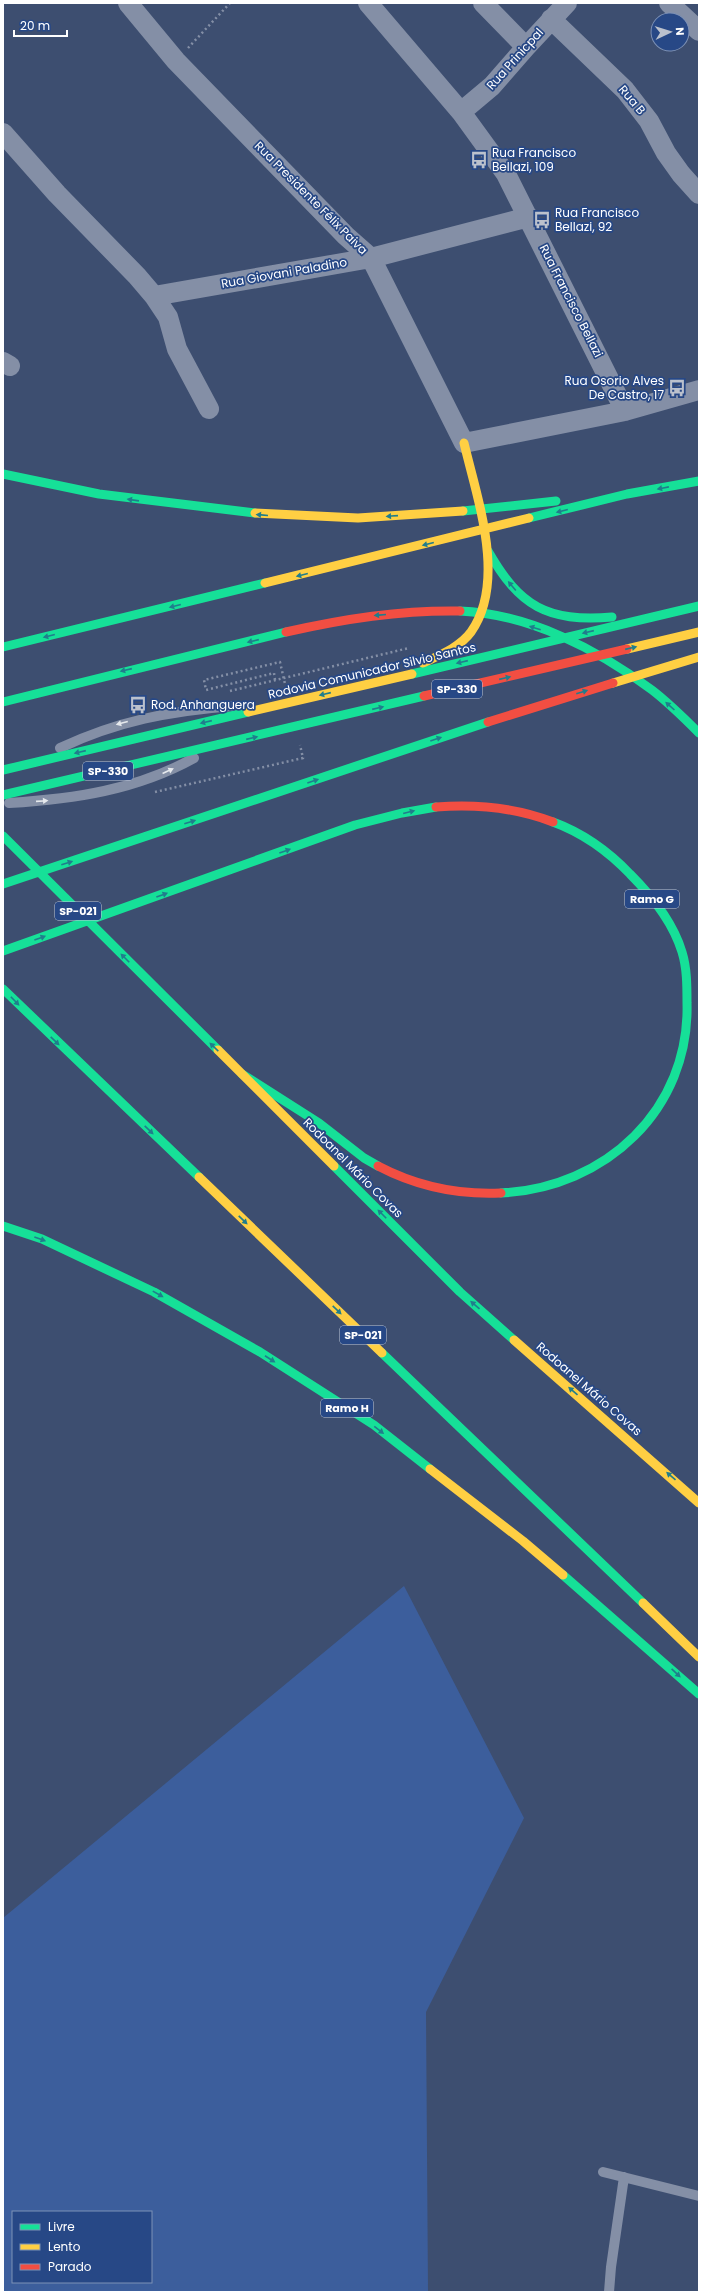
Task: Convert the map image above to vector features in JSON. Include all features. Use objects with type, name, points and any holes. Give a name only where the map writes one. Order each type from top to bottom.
[{"type":"highway","points":[[390,679],[446,652],[461,642],[472,631],[487,597],[488,551],[464,443]]},
{"type":"highway","points":[[3,474],[38,484],[124,499],[222,512],[273,516],[388,517],[627,494]]},
{"type":"highway","points":[[3,647],[499,527],[627,494],[699,481]]},
{"type":"highway","points":[[488,551],[511,587],[532,605],[560,616],[592,619],[697,606]]},
{"type":"highway","name":"Rodovia Comunicador Silvio Santos","points":[[3,770],[697,606]]},
{"type":"highway","points":[[3,702],[101,676],[351,618],[419,612],[456,612],[496,616],[539,629],[596,654],[653,691],[699,733]]},
{"type":"highway","name":"SP-330","points":[[3,795],[214,747],[699,632]]},
{"type":"highway","points":[[3,884],[544,703],[699,656]]},
{"type":"highway","name":"Ramo G","points":[[3,951],[361,824],[427,808],[483,807],[531,813],[569,827],[612,855],[646,890],[668,920],[683,953],[689,999],[688,1039],[676,1081],[640,1133],[605,1162],[575,1178],[531,1191],[486,1194],[450,1192],[401,1177],[365,1158],[320,1124],[242,1074]]},
{"type":"highway","name":"Rodoanel Mário Covas","points":[[3,836],[460,1292],[699,1503]]},
{"type":"highway","name":"SP-021","points":[[3,989],[27,1014],[699,1656]]},
{"type":"highway","name":"Ramo H","points":[[3,1226],[42,1239],[154,1292],[260,1352],[374,1425],[523,1541],[652,1651],[699,1694]]},
{"type":"street","name":"Rua Presidente Félix Paiva","points":[[128,3],[176,60],[346,236],[371,258],[464,443]]},
{"type":"street","name":"Rua Francisco Bellazi","points":[[368,3],[462,112],[506,174],[529,217],[625,411]]},
{"type":"street","points":[[483,3],[526,47]]},
{"type":"street","name":"Rua Prinicpal","points":[[462,112],[492,86],[567,3]]},
{"type":"street","points":[[669,3],[699,31]]},
{"type":"street","name":"Rua B","points":[[551,19],[625,90],[649,121],[666,153],[681,174],[699,194]]},
{"type":"street","points":[[3,133],[57,194],[137,276],[154,296],[168,317],[177,349],[209,409]]},
{"type":"street","name":"Rua Giovani Paladino","points":[[154,296],[371,258],[529,217]]},
{"type":"street","points":[[464,443],[625,411],[699,390]]},
{"type":"lane","points":[[25,765],[102,729],[136,720],[202,709],[271,706]]},
{"type":"lane","points":[[3,803],[67,799],[110,791],[164,773],[214,747]]},
{"type":"lane","points":[[604,2172],[699,2196]]},
{"type":"lane","points":[[609,2292],[624,2177]]},
{"type":"path","points":[[176,60],[230,3]]},
{"type":"path","points":[[225,692],[412,647]]},
{"type":"shaded area","points":[[404,1586],[524,1818],[426,2012],[428,2292],[3,2292],[3,1918]]},
{"type":"traffic: fast","points":[[3,474],[99,494],[255,513]]},
{"type":"traffic: fast","points":[[529,518],[627,494],[699,481]]},
{"type":"traffic: fast","points":[[463,511],[556,501]]},
{"type":"traffic: fast","points":[[488,551],[512,586],[524,598],[538,607],[553,613],[570,617],[612,617]]},
{"type":"traffic: fast","points":[[3,647],[265,583]]},
{"type":"traffic: fast","points":[[412,674],[699,606]]},
{"type":"traffic: fast","points":[[460,611],[511,619],[561,636],[585,648],[631,675],[652,690],[699,733]]},
{"type":"traffic: fast","points":[[3,702],[286,632]]},
{"type":"traffic: fast","points":[[3,795],[424,696]]},
{"type":"traffic: fast","points":[[3,770],[248,712]]},
{"type":"traffic: fast","points":[[3,884],[488,722]]},
{"type":"traffic: fast","points":[[3,951],[355,825],[402,813],[436,807]]},
{"type":"traffic: fast","points":[[501,1193],[539,1188],[575,1176],[607,1159],[634,1136],[657,1108],[674,1077],[684,1041],[687,1003],[686,971],[684,958],[673,930],[654,900],[613,858],[585,837],[553,822]]},
{"type":"traffic: fast","points":[[3,836],[218,1050]]},
{"type":"traffic: fast","points":[[3,989],[199,1177]]},
{"type":"traffic: fast","points":[[242,1074],[319,1123],[364,1158],[378,1166]]},
{"type":"traffic: fast","points":[[334,1166],[460,1292],[514,1340]]},
{"type":"traffic: fast","points":[[3,1226],[42,1239],[154,1292],[260,1352],[374,1425],[430,1469]]},
{"type":"traffic: fast","points":[[382,1353],[643,1603]]},
{"type":"traffic: fast","points":[[563,1575],[699,1694]]},
{"type":"traffic: slow","points":[[423,663],[449,650],[461,642],[471,632],[482,611],[487,589],[488,564],[486,539],[476,489],[464,443]]},
{"type":"traffic: slow","points":[[255,513],[358,518],[463,511]]},
{"type":"traffic: slow","points":[[265,583],[529,518]]},
{"type":"traffic: slow","points":[[627,649],[699,632]]},
{"type":"traffic: slow","points":[[613,683],[699,657]]},
{"type":"traffic: slow","points":[[248,712],[412,674]]},
{"type":"traffic: slow","points":[[218,1050],[334,1166]]},
{"type":"traffic: slow","points":[[199,1177],[382,1353]]},
{"type":"traffic: slow","points":[[514,1340],[699,1503]]},
{"type":"traffic: slow","points":[[430,1469],[523,1541],[563,1575]]},
{"type":"traffic: slow","points":[[643,1603],[699,1657]]},
{"type":"traffic: jam","points":[[286,632],[372,616],[416,612],[460,611]]},
{"type":"traffic: jam","points":[[424,696],[627,649]]},
{"type":"traffic: jam","points":[[488,722],[613,683]]},
{"type":"traffic: jam","points":[[436,807],[466,806],[496,808],[525,813],[553,822]]},
{"type":"traffic: jam","points":[[378,1166],[408,1179],[438,1188],[469,1193],[501,1193]]},
{"type":"place","name":"Rua Francisco Bellazi, 109","points":[[479,160]]},
{"type":"place","name":"Rua Francisco Bellazi, 92","points":[[542,220]]},
{"type":"place","name":"Rua Osorio Alves De Castro, 17","points":[[677,388]]},
{"type":"place","name":"Rod. Anhanguera","points":[[138,705]]}]
